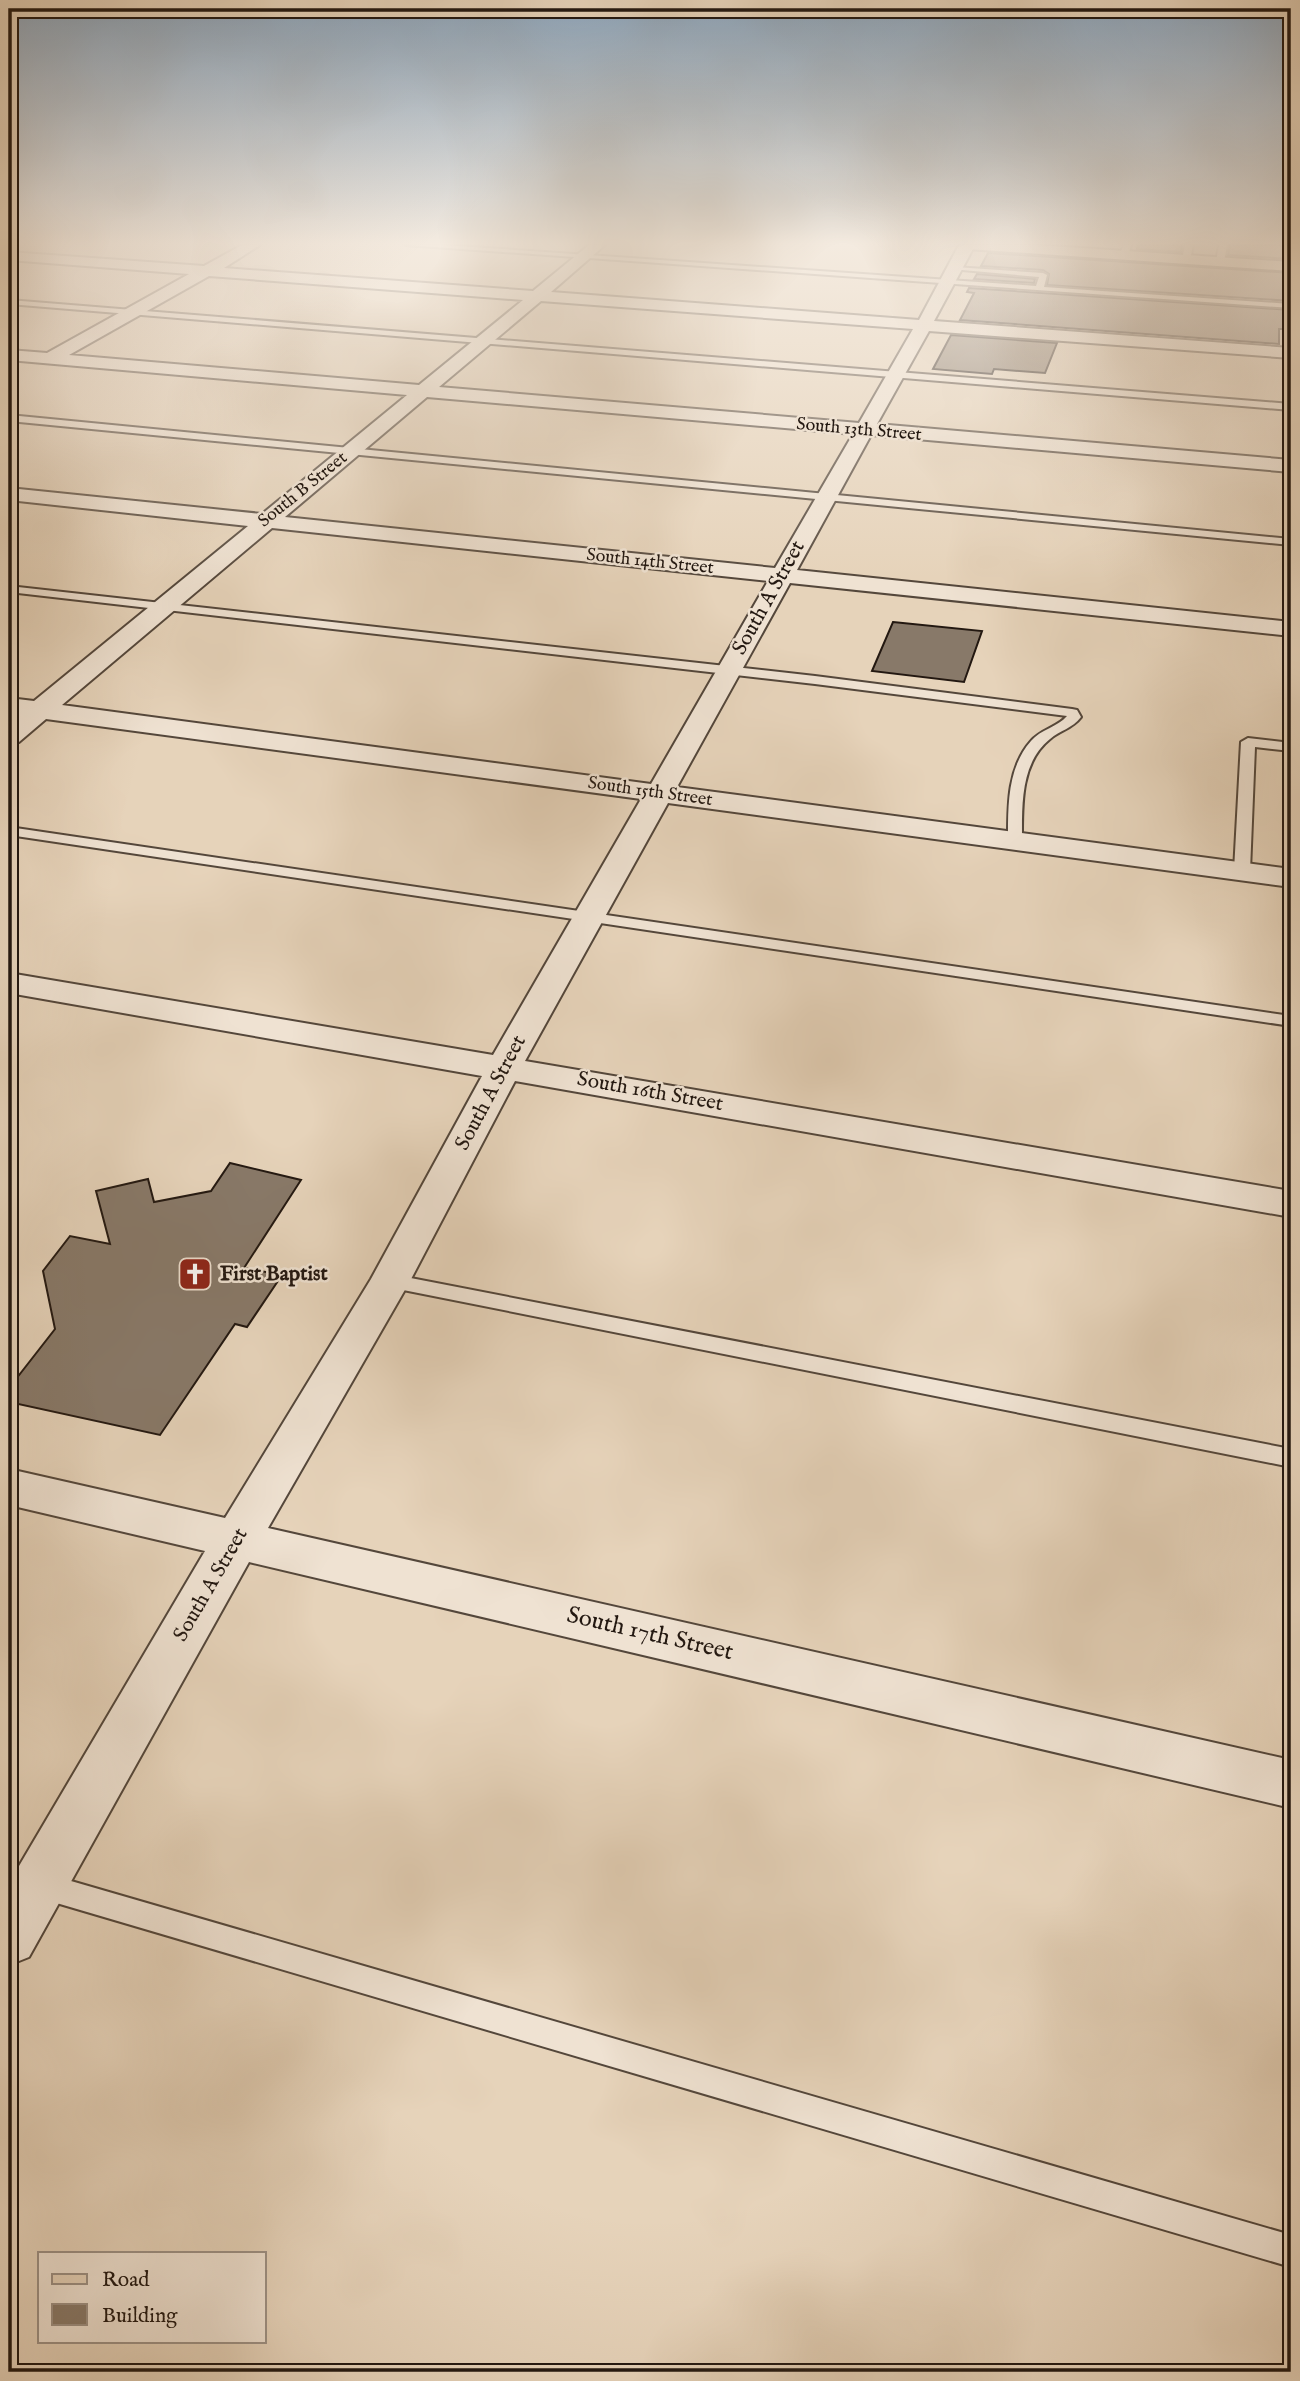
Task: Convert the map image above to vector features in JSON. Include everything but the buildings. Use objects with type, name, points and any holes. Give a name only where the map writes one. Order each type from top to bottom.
[{"type":"street","name":"South 13th Street","points":[[25,356],[1291,466]]},
{"type":"street","points":[[19,376],[54,356]]},
{"type":"street","name":"South B Street","points":[[9,736],[465,356]]},
{"type":"street","name":"South A Street","points":[[9,1937],[24,1880],[237,1538],[390,1281],[505,1066],[906,356]]},
{"type":"street","name":"South 14th Street","points":[[9,494],[1291,629]]},
{"type":"street","name":"South 15th Street","points":[[9,706],[1291,878]]},
{"type":"street","name":"South 16th Street","points":[[9,983],[505,1066],[1291,1204]]},
{"type":"street","name":"South 17th Street","points":[[9,1487],[1291,1784]]},
{"type":"lane","points":[[672,356],[1291,407]]},
{"type":"lane","points":[[9,418],[1291,542]]},
{"type":"lane","points":[[9,589],[728,670],[1058,709],[1072,713],[1074,717],[1070,723],[1045,735],[1023,764],[1015,807],[1015,841]]},
{"type":"lane","points":[[1242,871],[1248,742],[1291,747]]},
{"type":"lane","points":[[9,831],[1291,1021]]},
{"type":"lane","points":[[390,1281],[1291,1458]]},
{"type":"lane","points":[[24,1880],[1291,2251]]},
{"type":"place","name":"First Baptist","points":[[195,1274]]}]
